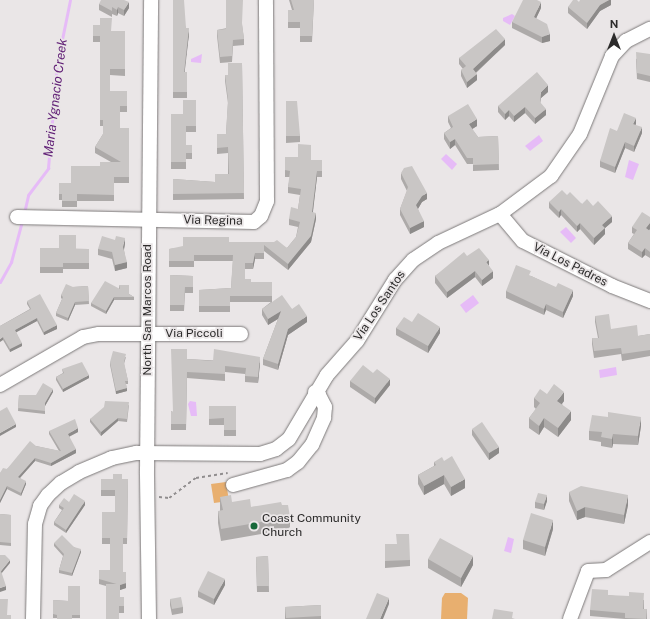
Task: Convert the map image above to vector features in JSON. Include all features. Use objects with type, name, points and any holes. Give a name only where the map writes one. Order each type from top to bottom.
[{"type":"street","name":"North San Marcos Road","points":[[149,619],[147,499],[150,0]]},
{"type":"street","name":"Via Regina","points":[[24,217],[149,221],[254,222],[261,216],[266,208],[266,0]]},
{"type":"street","name":"Via Los Santos","points":[[33,619],[35,524],[40,506],[61,483],[79,472],[112,458],[148,453],[237,455],[265,452],[289,439],[302,421],[315,392],[327,375],[357,341],[395,280],[413,260],[438,243],[500,214],[551,176],[567,156],[589,115],[603,74],[612,56],[626,41],[650,29]]},
{"type":"street","name":"Via Los Padres","points":[[500,214],[523,241],[612,286],[650,301]]},
{"type":"street","name":"Via Piccoli","points":[[0,385],[83,337],[148,333],[241,334]]},
{"type":"street","points":[[233,479],[287,470],[298,462],[312,446],[324,418],[325,407],[320,395],[315,392]]},
{"type":"street","points":[[570,619],[588,571],[606,570],[650,542]]},
{"type":"path","points":[[147,499],[169,498],[196,478],[233,479]]},
{"type":"shaded area","points":[[512,14],[515,16],[510,25],[503,21],[503,18]]},
{"type":"shaded area","points":[[202,54],[201,63],[191,62],[191,59]]},
{"type":"shaded area","points":[[539,135],[543,141],[530,151],[525,146]]},
{"type":"shaded area","points":[[446,154],[457,164],[452,170],[441,159]]},
{"type":"shaded area","points":[[629,160],[639,164],[633,180],[625,177]]},
{"type":"shaded area","points":[[566,227],[576,238],[571,243],[560,232]]},
{"type":"shaded area","points":[[473,295],[479,303],[466,313],[460,305]]},
{"type":"shaded area","points":[[616,367],[617,375],[600,378],[599,370]]},
{"type":"shaded area","points":[[190,401],[196,402],[197,416],[191,416],[188,404]]},
{"type":"shaded area","points":[[226,482],[229,501],[214,503],[211,484]]},
{"type":"shaded area","points":[[508,537],[514,539],[511,553],[504,551]]},
{"type":"shaded area","points":[[445,593],[461,593],[468,598],[467,619],[441,619],[442,598]]},
{"type":"building","points":[[101,0],[124,0],[129,2],[124,10],[118,7],[117,10],[112,7],[112,11],[99,4]]},
{"type":"building","points":[[173,0],[184,0],[186,28],[189,28],[184,72],[187,72],[187,92],[173,92]]},
{"type":"building","points":[[226,0],[243,0],[242,23],[244,39],[233,40],[232,56],[220,57],[217,30],[226,29]]},
{"type":"building","points":[[291,0],[314,0],[312,36],[300,36],[300,22],[288,22],[288,10],[294,10]]},
{"type":"building","points":[[523,0],[537,0],[541,2],[534,17],[547,24],[550,34],[542,37],[512,22]]},
{"type":"building","points":[[573,0],[577,0],[579,2],[580,0],[609,0],[600,5],[587,23],[568,7]]},
{"type":"building","points":[[100,18],[112,18],[111,31],[125,31],[125,69],[110,69],[110,91],[127,91],[127,106],[120,106],[120,128],[129,128],[129,177],[114,177],[114,195],[77,194],[77,201],[62,201],[62,194],[59,194],[59,183],[71,183],[71,166],[100,166],[100,162],[121,162],[95,147],[103,134],[103,120],[100,120],[100,36],[93,36],[93,25],[100,25]]},
{"type":"building","points":[[496,29],[505,39],[473,69],[477,74],[467,82],[461,70],[466,66],[459,58]]},
{"type":"building","points":[[636,52],[650,54],[650,76],[637,73]]},
{"type":"building","points":[[228,63],[242,63],[244,193],[173,194],[173,179],[215,182],[215,174],[229,174],[228,147],[217,148],[217,134],[226,134],[228,99],[225,75],[228,75]]},
{"type":"building","points":[[537,72],[548,85],[541,92],[540,102],[546,109],[535,118],[525,107],[514,116],[509,110],[505,114],[498,106]]},
{"type":"building","points":[[183,100],[196,100],[196,126],[186,126],[186,145],[192,145],[192,153],[186,153],[186,162],[171,162],[171,114],[183,114]]},
{"type":"building","points":[[286,101],[297,101],[300,136],[286,136]]},
{"type":"building","points":[[468,104],[477,119],[469,124],[478,137],[498,136],[499,164],[473,165],[473,158],[467,158],[455,139],[450,142],[444,133],[453,127],[448,116]]},
{"type":"building","points":[[624,113],[636,118],[633,124],[642,127],[634,146],[625,142],[615,167],[600,161],[610,128],[617,131]]},
{"type":"building","points":[[298,144],[311,145],[311,160],[322,160],[322,171],[317,171],[312,212],[316,213],[311,236],[288,264],[264,245],[264,253],[255,253],[253,263],[245,263],[245,279],[251,279],[251,282],[272,282],[272,296],[230,296],[230,306],[199,306],[199,290],[231,288],[233,255],[194,255],[194,261],[169,261],[169,249],[183,246],[183,237],[229,237],[229,242],[274,242],[277,240],[287,248],[296,237],[300,222],[289,219],[291,207],[298,209],[301,189],[288,187],[290,171],[285,170],[285,157],[298,157]]},
{"type":"building","points":[[412,166],[427,193],[422,196],[416,205],[424,221],[410,228],[400,209],[408,187],[401,173],[404,168]]},
{"type":"building","points":[[562,190],[567,195],[570,192],[582,204],[587,199],[593,206],[598,201],[612,216],[602,225],[605,228],[594,238],[580,223],[577,226],[561,209],[559,212],[549,202]]},
{"type":"building","points":[[642,212],[650,217],[650,223],[646,228],[650,231],[650,252],[645,248],[642,252],[628,243],[637,230],[632,227]]},
{"type":"building","points":[[59,235],[76,235],[76,249],[89,249],[89,263],[63,263],[63,267],[40,267],[40,248],[59,248]]},
{"type":"building","points":[[102,236],[115,240],[116,236],[125,238],[123,247],[127,262],[115,265],[112,252],[98,249]]},
{"type":"building","points":[[479,248],[489,260],[486,262],[493,271],[482,280],[475,271],[447,292],[435,276],[464,252],[467,256]]},
{"type":"building","points":[[516,265],[531,271],[529,275],[556,287],[558,283],[573,290],[563,312],[546,304],[544,309],[506,291]]},
{"type":"building","points":[[170,275],[193,276],[193,287],[185,287],[184,305],[170,305]]},
{"type":"building","points":[[105,281],[120,289],[119,285],[129,285],[129,294],[134,297],[114,297],[106,311],[91,303]]},
{"type":"building","points":[[66,284],[73,287],[88,286],[89,301],[75,302],[68,318],[56,313],[63,297],[61,295]]},
{"type":"building","points":[[40,294],[57,325],[44,332],[37,318],[15,330],[22,343],[10,349],[3,337],[0,339],[0,326],[31,309],[27,301]]},
{"type":"building","points":[[282,295],[292,309],[299,304],[307,316],[288,329],[278,364],[263,359],[281,311],[268,319],[262,309]]},
{"type":"building","points":[[418,313],[440,327],[428,346],[396,328],[404,317],[412,322]]},
{"type":"building","points":[[609,314],[611,329],[637,325],[638,336],[650,334],[650,350],[622,354],[621,348],[594,351],[592,338],[599,338],[595,316]]},
{"type":"building","points":[[171,349],[187,349],[187,359],[213,361],[214,349],[260,357],[258,377],[245,376],[246,368],[225,366],[225,374],[187,372],[186,424],[171,424],[171,411],[173,412]]},
{"type":"building","points":[[113,351],[126,354],[124,362],[128,381],[125,381],[127,388],[116,391],[110,362]]},
{"type":"building","points":[[82,362],[89,375],[63,389],[56,377],[64,373],[62,369]]},
{"type":"building","points":[[363,365],[373,373],[377,369],[390,379],[375,398],[350,381]]},
{"type":"building","points":[[43,383],[53,389],[45,403],[45,411],[18,408],[19,395],[36,395]]},
{"type":"building","points":[[554,384],[564,392],[557,401],[571,411],[558,428],[544,418],[539,426],[529,418],[540,403],[534,398],[540,389],[547,394]]},
{"type":"building","points":[[105,401],[129,402],[127,419],[118,418],[101,432],[90,419],[104,407]]},
{"type":"building","points":[[209,406],[236,406],[236,430],[224,430],[224,418],[209,419]]},
{"type":"building","points":[[7,407],[16,424],[0,433],[0,411]]},
{"type":"building","points":[[608,412],[641,417],[638,436],[613,434],[612,439],[601,437],[602,432],[589,431],[592,415],[608,417]]},
{"type":"building","points":[[75,419],[78,428],[68,434],[76,449],[51,463],[35,458],[18,477],[26,481],[21,493],[7,486],[0,500],[0,473],[3,468],[7,469],[30,441],[36,446],[61,451],[49,431]]},
{"type":"building","points":[[482,422],[499,447],[489,453],[472,429]]},
{"type":"building","points":[[452,456],[465,479],[451,487],[444,475],[424,486],[418,475],[436,465],[434,462],[442,457],[444,461]]},
{"type":"building","points":[[113,474],[122,474],[122,479],[128,479],[127,538],[123,538],[123,572],[126,572],[126,583],[120,585],[99,579],[99,570],[110,570],[110,538],[102,538],[102,512],[115,512],[115,490],[101,490],[101,479],[113,479]]},
{"type":"building","points":[[581,486],[628,495],[624,515],[585,507],[577,511],[569,492]]},
{"type":"building","points":[[538,493],[547,495],[544,504],[535,502]]},
{"type":"building","points":[[74,494],[85,501],[66,530],[54,522],[64,508],[59,505],[64,498],[69,502]]},
{"type":"building","points":[[231,495],[232,502],[250,499],[251,507],[281,502],[282,505],[288,505],[290,517],[221,529],[218,511],[223,510],[220,497]]},
{"type":"building","points":[[531,513],[553,520],[545,547],[523,540]]},
{"type":"building","points":[[0,514],[11,515],[11,543],[0,542]]},
{"type":"building","points":[[396,534],[409,534],[410,560],[385,561],[385,544],[397,544]]},
{"type":"building","points":[[62,535],[74,547],[81,549],[72,573],[59,570],[64,554],[54,543]]},
{"type":"building","points":[[440,538],[473,556],[461,578],[428,559]]},
{"type":"building","points":[[0,555],[5,555],[10,560],[1,571],[6,586],[0,588]]},
{"type":"building","points":[[268,556],[269,586],[257,586],[256,557]]},
{"type":"building","points":[[208,571],[225,579],[214,599],[198,591]]},
{"type":"building","points":[[106,584],[120,584],[120,597],[124,597],[124,606],[119,606],[119,619],[106,619]]},
{"type":"building","points":[[68,586],[80,586],[80,615],[72,615],[72,619],[57,619],[57,615],[53,614],[53,600],[68,601]]},
{"type":"building","points":[[592,589],[608,590],[608,595],[629,596],[629,592],[644,593],[643,609],[647,609],[646,619],[625,618],[625,613],[590,610]]},
{"type":"building","points":[[377,593],[389,598],[380,619],[366,619]]},
{"type":"building","points":[[181,597],[183,607],[172,609],[170,599]]},
{"type":"building","points":[[0,599],[8,599],[7,615],[11,615],[11,619],[0,619]]},
{"type":"building","points":[[321,605],[321,616],[286,618],[285,607]]},
{"type":"building","points":[[494,609],[513,612],[512,618],[515,619],[492,619]]},
{"type":"waterway","name":"Maria Ygnacio Creek","points":[[24,213],[28,195],[48,168],[57,64],[70,0]]},
{"type":"waterway","name":"Maria Ygnacio Creek","points":[[0,282],[11,262],[22,221]]},
{"type":"place","name":"Coast Community Church","points":[[254,526]]}]
